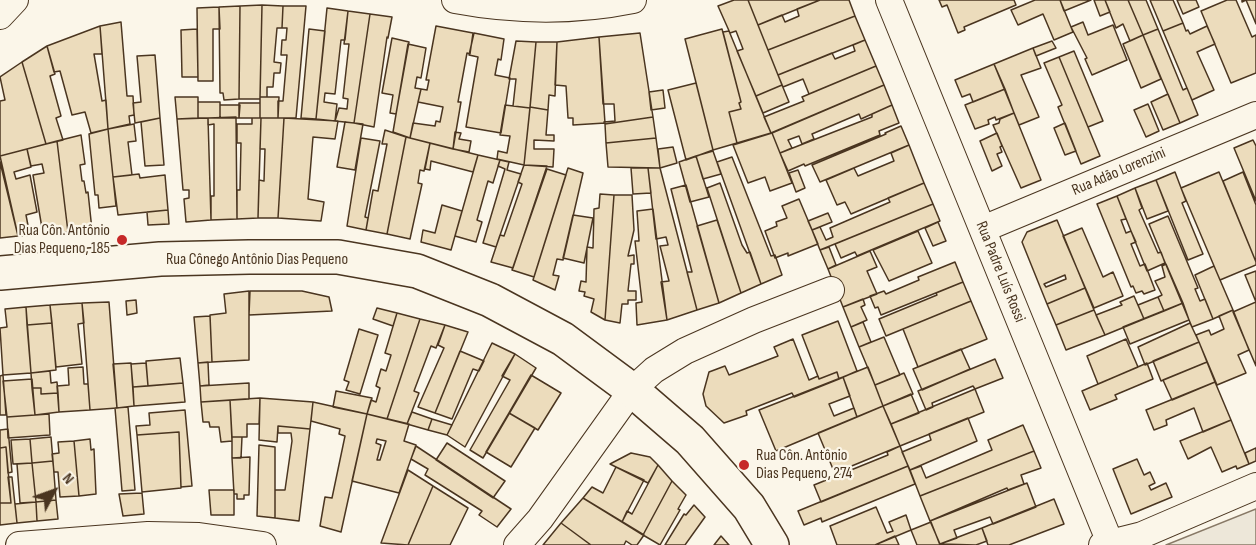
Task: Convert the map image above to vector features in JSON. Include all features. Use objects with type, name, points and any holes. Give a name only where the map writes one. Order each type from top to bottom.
[{"type":"street","points":[[0,16],[15,0]]},
{"type":"street","points":[[454,0],[543,9],[605,6],[633,0]]},
{"type":"street","name":"Rua Padre Luís Rossi","points":[[889,0],[1108,544]]},
{"type":"street","name":"Rua Adão Lorenzini","points":[[983,229],[1256,115]]},
{"type":"street","name":"Rua Cônego Antônio Dias Pequeno","points":[[0,273],[160,259],[249,257],[338,257],[417,271],[490,300],[563,339],[632,390],[690,440],[749,507],[772,545]]},
{"type":"street","points":[[517,545],[540,519],[632,390],[654,370],[685,351],[754,320],[831,290]]},
{"type":"street","points":[[1108,544],[1142,535],[1256,486]]},
{"type":"street","points":[[19,545],[148,535],[199,536],[263,545]]},
{"type":"shaded area","points":[[1256,509],[1256,545],[1166,545]]},
{"type":"building","points":[[734,0],[748,0],[782,85],[756,96],[737,51],[743,49],[736,31],[730,33],[718,6]]},
{"type":"building","points":[[748,0],[820,0],[758,25]]},
{"type":"building","points":[[820,0],[849,0],[855,16],[768,50],[758,25],[782,15],[785,22],[799,16],[797,9]]},
{"type":"building","points":[[939,0],[1014,0],[1016,5],[964,27],[965,30],[958,33],[947,5],[942,7]]},
{"type":"building","points":[[1035,0],[1060,0],[1073,32],[1054,40],[1043,14],[1018,25],[1011,10]]},
{"type":"building","points":[[1060,0],[1091,0],[1064,11]]},
{"type":"building","points":[[1094,0],[1105,0],[1110,12],[1100,16]]},
{"type":"building","points":[[1105,0],[1128,0],[1143,35],[1130,41],[1123,24],[1116,28]]},
{"type":"building","points":[[1128,0],[1146,0],[1158,29],[1143,35]]},
{"type":"building","points":[[1150,0],[1173,0],[1183,23],[1163,31]]},
{"type":"building","points":[[1177,0],[1196,0],[1199,7],[1183,14]]},
{"type":"building","points":[[1227,0],[1236,0],[1252,37],[1256,35],[1256,73],[1231,83],[1201,11]]},
{"type":"building","points":[[1246,0],[1256,0],[1256,24]]},
{"type":"building","points":[[262,5],[260,99],[239,99],[240,6]]},
{"type":"building","points":[[262,5],[283,6],[282,28],[277,28],[274,62],[281,63],[280,73],[274,73],[273,87],[267,87],[267,97],[260,97]]},
{"type":"building","points":[[240,6],[239,99],[224,100],[223,93],[220,93],[219,7]]},
{"type":"building","points":[[283,6],[306,6],[296,118],[278,118],[278,101],[283,101],[287,55],[281,55],[282,40],[286,40],[287,28],[282,28]]},
{"type":"building","points":[[219,7],[220,29],[213,29],[213,81],[198,81],[197,8]]},
{"type":"building","points":[[327,8],[348,11],[345,40],[341,40],[335,94],[325,93],[324,102],[337,104],[335,121],[316,119]]},
{"type":"building","points":[[348,11],[370,14],[354,123],[335,121],[339,108],[347,109],[348,99],[343,98],[349,44],[344,44]]},
{"type":"building","points":[[370,14],[392,17],[374,127],[354,123]]},
{"type":"building","points":[[855,16],[865,40],[778,75],[768,50]]},
{"type":"building","points":[[121,22],[127,96],[133,96],[134,115],[129,116],[130,124],[108,129],[100,26]]},
{"type":"building","points":[[1083,22],[1088,35],[1113,25],[1127,60],[1092,75],[1085,59],[1087,58],[1071,27]]},
{"type":"building","points":[[1183,23],[1190,34],[1207,26],[1215,44],[1197,52],[1214,90],[1192,100],[1163,31]]},
{"type":"building","points":[[100,26],[102,54],[94,54],[102,101],[106,100],[108,129],[91,133],[85,112],[72,115],[60,71],[54,72],[47,46]]},
{"type":"building","points":[[436,26],[473,33],[458,102],[461,102],[453,149],[410,138],[413,123],[435,126],[436,121],[440,122],[443,107],[418,102],[421,89],[427,90],[429,80],[426,80]]},
{"type":"building","points":[[197,29],[198,77],[182,77],[181,30]]},
{"type":"building","points":[[309,29],[325,31],[316,119],[301,118]]},
{"type":"building","points":[[722,29],[741,109],[729,112],[737,143],[713,150],[685,39]]},
{"type":"building","points":[[1158,29],[1183,90],[1187,88],[1198,115],[1180,123],[1143,35]]},
{"type":"building","points":[[729,31],[771,133],[737,143],[729,112],[741,109],[739,103],[741,102],[723,32]]},
{"type":"building","points":[[474,33],[504,39],[501,60],[498,59],[495,75],[510,78],[501,133],[466,127],[478,57],[469,55]]},
{"type":"building","points":[[640,33],[653,117],[605,124],[604,122],[615,121],[614,104],[603,104],[599,37]]},
{"type":"building","points":[[1143,35],[1161,79],[1141,88],[1123,44]]},
{"type":"building","points":[[599,37],[605,123],[573,125],[573,118],[568,118],[566,86],[555,85],[557,42]]},
{"type":"building","points":[[392,38],[409,42],[396,114],[390,113],[393,95],[382,93]]},
{"type":"building","points":[[865,40],[876,66],[809,94],[803,79],[783,87],[778,75],[832,53],[835,59],[855,51],[853,45]]},
{"type":"building","points":[[516,41],[536,42],[530,108],[513,106],[516,79],[509,79]]},
{"type":"building","points":[[1052,41],[1056,48],[1036,56],[1033,48]]},
{"type":"building","points":[[536,42],[557,42],[555,96],[549,95],[548,110],[530,107]]},
{"type":"building","points":[[408,44],[426,48],[421,78],[417,77],[415,88],[421,89],[410,138],[393,132]]},
{"type":"building","points":[[47,46],[55,74],[50,76],[61,116],[56,118],[63,140],[46,144],[22,62]]},
{"type":"building","points":[[1033,48],[1041,68],[1021,75],[1039,117],[1019,125],[994,64]]},
{"type":"building","points":[[1074,51],[1103,121],[1088,127],[1059,57]]},
{"type":"building","points":[[155,55],[160,118],[135,123],[133,103],[141,102],[137,56]]},
{"type":"building","points":[[1059,57],[1100,156],[1081,164],[1058,107],[1062,105],[1044,63]]},
{"type":"building","points":[[22,62],[46,144],[0,156],[0,101],[5,100],[0,77]]},
{"type":"building","points":[[994,64],[1005,89],[973,102],[970,94],[962,97],[955,80]]},
{"type":"building","points":[[876,66],[884,85],[771,133],[764,117],[804,101],[802,97]]},
{"type":"building","points":[[696,83],[713,150],[686,160],[668,90]]},
{"type":"building","points":[[782,85],[789,102],[763,113],[756,96]]},
{"type":"building","points":[[884,85],[892,105],[861,119],[859,114],[812,134],[814,139],[802,144],[799,136],[788,140],[792,148],[780,153],[772,133]]},
{"type":"building","points":[[1005,89],[1014,113],[996,120],[995,117],[988,120],[989,124],[975,129],[965,105]]},
{"type":"building","points":[[663,90],[665,108],[651,110],[649,92]]},
{"type":"building","points":[[1168,94],[1180,123],[1163,130],[1151,102]]},
{"type":"building","points":[[175,97],[198,97],[198,118],[177,119]]},
{"type":"building","points":[[260,97],[279,97],[278,118],[260,118]]},
{"type":"building","points":[[198,102],[220,102],[220,118],[198,118]]},
{"type":"building","points":[[239,103],[260,103],[260,118],[239,118]]},
{"type":"building","points":[[1148,104],[1159,131],[1146,137],[1134,110]]},
{"type":"building","points":[[220,105],[240,105],[239,118],[220,118]]},
{"type":"building","points":[[505,105],[530,108],[524,165],[497,159],[498,151],[507,153],[510,136],[500,135]]},
{"type":"building","points":[[892,105],[899,123],[879,131],[880,135],[788,171],[780,153],[872,117],[872,114]]},
{"type":"building","points":[[530,107],[548,110],[546,135],[554,135],[554,141],[534,140],[534,149],[554,149],[553,167],[524,165]]},
{"type":"building","points":[[1014,113],[1041,180],[1021,188],[993,125]]},
{"type":"building","points":[[236,117],[237,219],[211,220],[211,196],[214,196],[214,124],[208,125],[208,118]]},
{"type":"building","points":[[653,117],[656,138],[606,143],[605,124]]},
{"type":"building","points":[[160,118],[164,165],[145,166],[141,122]]},
{"type":"building","points":[[208,118],[211,220],[186,222],[184,199],[189,198],[189,190],[183,190],[177,119]]},
{"type":"building","points":[[252,118],[261,118],[258,218],[237,219],[241,143],[237,143],[237,124],[252,124]]},
{"type":"building","points":[[261,118],[284,118],[278,218],[258,218],[259,180],[264,181],[265,149],[260,149]]},
{"type":"building","points":[[284,118],[338,121],[335,139],[313,137],[308,199],[324,202],[321,221],[278,218]]},
{"type":"building","points":[[345,122],[363,124],[355,170],[337,167]]},
{"type":"building","points":[[1065,123],[1076,151],[1065,155],[1054,128]]},
{"type":"building","points":[[134,124],[136,141],[128,142],[132,175],[113,177],[108,129]]},
{"type":"building","points":[[901,126],[909,145],[820,182],[812,165]]},
{"type":"building","points":[[108,129],[116,206],[99,208],[98,195],[95,195],[89,134]]},
{"type":"building","points":[[385,130],[406,137],[387,234],[366,230],[373,190],[378,191],[387,144],[382,144]]},
{"type":"building","points":[[455,132],[461,133],[459,139],[471,141],[469,152],[453,149]]},
{"type":"building","points":[[772,133],[792,183],[770,191],[765,177],[748,183],[733,145]]},
{"type":"building","points":[[997,133],[1002,152],[997,154],[1002,166],[992,171],[980,141]]},
{"type":"building","points":[[81,135],[85,164],[80,165],[82,181],[84,181],[86,193],[88,192],[92,230],[68,232],[57,141]]},
{"type":"building","points":[[406,137],[430,143],[424,171],[420,170],[418,183],[422,184],[410,239],[387,234]]},
{"type":"building","points":[[361,138],[380,141],[365,217],[368,218],[366,230],[347,226]]},
{"type":"building","points":[[656,138],[660,168],[608,167],[606,143]]},
{"type":"building","points":[[1253,140],[1256,146],[1256,201],[1234,148]]},
{"type":"building","points":[[57,141],[68,232],[43,234],[33,175],[44,173],[42,164],[31,166],[27,149]]},
{"type":"building","points":[[430,143],[478,155],[473,172],[431,161],[430,170],[425,169]]},
{"type":"building","points":[[909,145],[924,183],[851,214],[845,202],[837,205],[826,180],[854,168],[858,176],[894,161],[891,153]]},
{"type":"building","points":[[673,147],[677,163],[660,168],[658,149]]},
{"type":"building","points":[[27,149],[31,167],[14,172],[16,179],[30,175],[37,212],[26,215],[30,236],[18,236],[0,156]]},
{"type":"building","points":[[713,151],[721,174],[703,179],[696,156]]},
{"type":"building","points":[[478,155],[500,160],[493,183],[488,181],[477,220],[482,222],[476,242],[455,236]]},
{"type":"building","points":[[696,156],[709,197],[690,202],[679,162]]},
{"type":"building","points":[[732,157],[771,256],[775,255],[782,275],[761,284],[717,162]]},
{"type":"building","points":[[500,160],[509,162],[507,170],[521,174],[496,247],[483,243],[505,169],[498,166]]},
{"type":"building","points":[[0,162],[18,236],[0,238]]},
{"type":"building","points":[[524,165],[547,166],[513,268],[491,262],[500,235],[504,236],[522,184],[518,182]]},
{"type":"building","points":[[568,168],[583,173],[563,260],[557,259],[553,275],[559,276],[555,290],[533,280]]},
{"type":"building","points":[[631,168],[648,168],[651,193],[633,194]]},
{"type":"building","points":[[648,168],[660,168],[697,310],[667,320],[661,282],[669,281],[660,246],[668,245],[666,237],[656,239]]},
{"type":"building","points":[[547,169],[566,175],[534,277],[512,270]]},
{"type":"building","points":[[798,170],[805,188],[796,192],[789,173]]},
{"type":"building","points":[[1175,172],[1186,201],[1182,203],[1203,254],[1188,260],[1156,180]]},
{"type":"building","points":[[1219,172],[1256,262],[1256,265],[1220,280],[1181,188]]},
{"type":"building","points":[[1243,172],[1256,205],[1256,262],[1223,181]]},
{"type":"building","points":[[139,174],[140,178],[165,175],[168,210],[118,215],[113,177]]},
{"type":"building","points":[[1156,180],[1168,211],[1147,219],[1135,188]]},
{"type":"building","points":[[720,183],[742,245],[747,253],[750,252],[761,284],[741,293],[707,188]]},
{"type":"building","points":[[924,183],[933,204],[820,250],[812,230],[820,227],[826,240],[833,237],[830,228],[890,202],[888,198]]},
{"type":"building","points":[[686,185],[719,303],[697,310],[687,272],[692,272],[671,189]]},
{"type":"building","points":[[1135,188],[1142,208],[1139,210],[1158,253],[1161,252],[1165,263],[1147,271],[1117,196]]},
{"type":"building","points":[[600,194],[614,195],[605,320],[591,312],[594,299],[584,296],[585,292],[579,291],[581,281],[586,282],[587,247],[593,248],[594,209],[599,208]]},
{"type":"building","points":[[614,195],[632,195],[634,230],[628,256],[634,255],[628,291],[636,291],[636,300],[628,300],[628,304],[622,304],[620,323],[605,320]]},
{"type":"building","points":[[1117,196],[1126,219],[1121,220],[1126,233],[1131,231],[1136,242],[1131,244],[1140,266],[1145,264],[1155,290],[1144,294],[1142,291],[1136,293],[1133,286],[1131,287],[1097,204]]},
{"type":"building","points":[[799,199],[818,244],[788,256],[788,253],[775,258],[765,231],[777,226],[776,222],[787,218],[782,206]]},
{"type":"building","points":[[933,204],[940,221],[857,256],[855,252],[841,258],[835,244]]},
{"type":"building","points":[[442,205],[462,211],[451,250],[421,242],[423,230],[435,233]]},
{"type":"building","points":[[653,209],[667,320],[637,325],[636,303],[642,302],[635,241],[639,241],[637,211]]},
{"type":"building","points":[[168,210],[169,224],[148,225],[147,212]]},
{"type":"building","points":[[828,213],[832,222],[812,230],[808,221]]},
{"type":"building","points":[[573,215],[593,218],[584,263],[563,258]]},
{"type":"building","points":[[1168,216],[1198,288],[1195,289],[1200,301],[1205,299],[1213,319],[1192,327],[1149,224]]},
{"type":"building","points":[[717,220],[741,293],[719,303],[697,226]]},
{"type":"building","points":[[1057,220],[1085,288],[1047,304],[1022,242],[1027,232]],"holes":[[[1065,275],[1066,279],[1046,287],[1044,284]]]},
{"type":"building","points":[[938,222],[946,241],[933,246],[925,228]]},
{"type":"building","points":[[1082,228],[1103,277],[1113,272],[1123,296],[1094,308],[1063,236]]},
{"type":"building","points":[[918,231],[932,263],[889,281],[873,250]]},
{"type":"building","points":[[829,247],[836,265],[828,269],[820,250]]},
{"type":"building","points":[[870,251],[877,267],[867,271],[877,294],[843,307],[828,269]]},
{"type":"building","points":[[955,262],[963,282],[881,315],[878,307],[875,308],[870,296],[884,291],[886,294],[919,280],[918,277]]},
{"type":"building","points":[[1166,264],[1183,303],[1164,311],[1158,297],[1162,295],[1155,281],[1165,277],[1162,266]]},
{"type":"building","points":[[1214,266],[1233,310],[1213,319],[1195,275]]},
{"type":"building","points":[[1256,271],[1256,302],[1245,275]]},
{"type":"building","points":[[963,282],[971,301],[886,336],[879,319]]},
{"type":"building","points":[[1085,288],[1094,310],[1056,325],[1047,304]]},
{"type":"building","points":[[249,291],[249,360],[212,362],[210,315],[226,313],[224,294]]},
{"type":"building","points":[[250,291],[302,291],[329,297],[332,311],[249,315]]},
{"type":"building","points":[[1134,296],[1144,319],[1105,335],[1096,315],[1122,305],[1120,302]]},
{"type":"building","points":[[1158,297],[1164,311],[1144,319],[1138,305]]},
{"type":"building","points":[[863,299],[865,305],[861,307],[867,320],[851,327],[843,307]]},
{"type":"building","points":[[136,300],[137,313],[127,315],[126,301]]},
{"type":"building","points":[[971,301],[987,339],[918,367],[903,329]]},
{"type":"building","points":[[109,302],[117,408],[90,410],[82,303]]},
{"type":"building","points":[[1256,302],[1256,366],[1233,312]]},
{"type":"building","points":[[82,303],[84,323],[78,324],[82,364],[56,367],[50,305]]},
{"type":"building","points":[[1183,303],[1189,320],[1130,344],[1123,327]]},
{"type":"building","points":[[50,305],[52,323],[27,325],[26,307]]},
{"type":"building","points":[[26,307],[31,373],[3,375],[0,328],[7,327],[5,309]]},
{"type":"building","points":[[377,308],[397,313],[393,326],[373,319]]},
{"type":"building","points":[[1094,310],[1105,335],[1066,350],[1056,325]]},
{"type":"building","points":[[1233,310],[1249,350],[1238,355],[1246,373],[1217,385],[1196,335],[1209,330],[1211,335],[1224,329],[1219,316]]},
{"type":"building","points":[[397,313],[420,319],[387,419],[367,414],[371,400],[376,402],[380,388],[376,386],[381,369],[386,371],[391,355],[385,353]]},
{"type":"building","points":[[210,316],[212,362],[198,363],[194,317]]},
{"type":"building","points":[[420,319],[445,325],[436,348],[431,346],[414,391],[419,393],[407,424],[387,419]]},
{"type":"building","points":[[838,321],[857,371],[839,379],[837,372],[819,379],[802,335]]},
{"type":"building","points":[[863,322],[871,342],[859,347],[851,327]]},
{"type":"building","points":[[52,323],[56,370],[31,373],[27,325]]},
{"type":"building","points":[[1190,323],[1199,342],[1145,365],[1138,347]]},
{"type":"building","points":[[445,325],[468,332],[435,413],[418,407],[444,348],[438,345]]},
{"type":"building","points":[[359,329],[378,335],[360,394],[346,390],[349,382],[344,380]]},
{"type":"building","points":[[884,337],[900,375],[875,385],[859,347]]},
{"type":"building","points":[[793,339],[809,380],[837,372],[839,379],[794,397],[792,393],[746,411],[747,415],[724,423],[706,406],[703,394],[709,372],[725,366],[729,375],[778,356],[774,347]]},
{"type":"building","points":[[1126,339],[1138,367],[1098,384],[1087,356]]},
{"type":"building","points":[[1199,342],[1207,362],[1161,381],[1153,361]]},
{"type":"building","points":[[492,343],[515,354],[465,447],[447,435]]},
{"type":"building","points":[[961,349],[970,369],[922,390],[913,369]]},
{"type":"building","points":[[460,351],[484,361],[479,371],[473,369],[452,419],[435,413]]},
{"type":"building","points":[[515,354],[536,368],[483,458],[470,450],[510,380],[502,376]]},
{"type":"building","points":[[180,358],[183,383],[148,386],[146,361]]},
{"type":"building","points":[[995,359],[1003,378],[975,389],[973,386],[932,403],[933,407],[926,410],[918,391]]},
{"type":"building","points":[[208,362],[209,385],[200,386],[198,363]]},
{"type":"building","points":[[1207,362],[1215,382],[1172,400],[1163,380]]},
{"type":"building","points":[[131,363],[134,406],[117,408],[113,364]]},
{"type":"building","points":[[146,363],[148,386],[133,387],[131,364]]},
{"type":"building","points":[[1147,363],[1153,379],[1115,395],[1117,399],[1090,410],[1082,391]]},
{"type":"building","points":[[83,367],[84,384],[88,384],[90,410],[59,412],[57,386],[69,385],[68,368]]},
{"type":"building","points":[[868,367],[883,406],[857,417],[843,377]]},
{"type":"building","points":[[50,371],[51,383],[57,382],[58,393],[41,394],[41,388],[32,388],[31,373]]},
{"type":"building","points":[[904,373],[913,394],[883,406],[875,385]]},
{"type":"building","points":[[3,375],[6,415],[0,415],[0,376]]},
{"type":"building","points":[[531,375],[561,393],[538,430],[509,413]]},
{"type":"building","points":[[843,377],[850,396],[829,404],[834,416],[854,408],[857,417],[776,451],[759,410]]},
{"type":"building","points":[[32,379],[35,415],[7,417],[3,381]]},
{"type":"building","points":[[1215,382],[1231,420],[1203,432],[1194,408],[1166,420],[1167,425],[1154,430],[1146,410]]},
{"type":"building","points":[[183,383],[185,402],[134,406],[133,387]]},
{"type":"building","points":[[249,383],[249,399],[201,402],[200,386]]},
{"type":"building","points":[[32,388],[41,388],[41,394],[58,393],[59,412],[35,415]]},
{"type":"building","points":[[975,389],[984,412],[900,446],[891,424]]},
{"type":"building","points":[[336,391],[372,398],[367,414],[333,407]]},
{"type":"building","points":[[911,394],[919,413],[891,424],[883,406]]},
{"type":"building","points":[[260,398],[313,402],[310,429],[278,426],[277,442],[259,440]]},
{"type":"building","points":[[260,398],[259,424],[247,424],[247,437],[232,437],[230,400]]},
{"type":"building","points":[[230,400],[232,441],[221,442],[219,427],[210,427],[209,422],[203,422],[201,402]]},
{"type":"building","points":[[313,402],[367,414],[341,532],[320,526],[325,497],[332,498],[345,436],[339,434],[340,429],[311,421]]},
{"type":"building","points":[[883,406],[900,446],[842,470],[841,466],[833,469],[818,433]]},
{"type":"building","points":[[128,407],[135,490],[122,491],[115,408]]},
{"type":"building","points":[[185,410],[192,486],[181,487],[179,432],[137,435],[136,426],[150,425],[149,413]]},
{"type":"building","points":[[412,412],[432,419],[428,430],[407,424]]},
{"type":"building","points":[[509,413],[535,428],[511,467],[486,452]]},
{"type":"building","points":[[49,414],[50,435],[8,438],[7,417]]},
{"type":"building","points":[[367,414],[409,424],[404,441],[416,445],[399,493],[352,481]],"holes":[[[377,439],[386,441],[380,460],[377,460],[381,445],[376,443]]]},
{"type":"building","points":[[968,418],[977,441],[910,470],[902,452],[931,440],[929,434]]},
{"type":"building","points":[[432,419],[452,425],[447,435],[428,430]]},
{"type":"building","points":[[1231,420],[1249,464],[1222,472],[1211,447],[1188,459],[1180,441]]},
{"type":"building","points":[[1023,425],[1034,451],[920,496],[910,470],[921,466],[926,478],[992,450],[988,440]]},
{"type":"building","points":[[278,426],[310,429],[299,521],[275,518],[275,490],[285,490],[292,441],[291,433],[278,433]]},
{"type":"building","points":[[8,429],[12,472],[8,473],[6,447],[0,448],[0,430]]},
{"type":"building","points":[[179,432],[181,488],[142,492],[137,435]]},
{"type":"building","points":[[51,437],[53,461],[32,463],[30,439]]},
{"type":"building","points":[[232,437],[242,437],[241,458],[232,458]]},
{"type":"building","points":[[30,439],[32,463],[13,464],[11,440]]},
{"type":"building","points":[[90,439],[91,450],[94,449],[96,494],[79,496],[74,441]]},
{"type":"building","points":[[74,441],[79,496],[60,497],[58,472],[54,472],[52,454],[59,453],[58,442]]},
{"type":"building","points":[[447,443],[505,481],[493,498],[436,460]]},
{"type":"building","points":[[259,445],[275,447],[275,518],[257,516]]},
{"type":"building","points":[[416,446],[511,509],[497,527],[479,515],[482,511],[425,475],[428,469],[411,459]]},
{"type":"building","points":[[900,446],[908,466],[821,502],[814,485],[888,455],[887,452]]},
{"type":"building","points":[[6,447],[11,503],[0,503],[0,448]]},
{"type":"building","points":[[1256,448],[1256,461],[1249,464],[1245,453]]},
{"type":"building","points":[[1034,451],[1041,468],[1021,475],[1024,484],[1008,490],[1007,488],[930,521],[920,496]]},
{"type":"building","points":[[631,453],[650,457],[658,465],[648,483],[610,464]]},
{"type":"building","points":[[250,457],[249,495],[244,495],[244,499],[237,499],[237,494],[234,494],[232,458]]},
{"type":"building","points":[[1137,459],[1144,475],[1150,472],[1155,483],[1149,486],[1151,490],[1166,483],[1172,497],[1131,514],[1113,469]]},
{"type":"building","points":[[53,461],[56,500],[36,502],[32,463]]},
{"type":"building","points":[[32,463],[36,502],[20,503],[17,464]]},
{"type":"building","points":[[658,465],[672,481],[643,535],[622,522],[627,511],[632,514]]},
{"type":"building","points":[[908,466],[915,484],[822,522],[821,518],[804,525],[798,511]]},
{"type":"building","points":[[616,467],[644,480],[622,522],[583,498],[592,487],[603,493]]},
{"type":"building","points":[[408,470],[433,486],[408,545],[381,543]]},
{"type":"building","points":[[8,477],[12,477],[17,523],[0,525],[0,503],[11,503]]},
{"type":"building","points":[[672,481],[686,495],[660,545],[643,535]]},
{"type":"building","points":[[1027,483],[1036,507],[993,524],[990,517],[954,530],[957,538],[940,544],[930,521]]},
{"type":"building","points":[[433,486],[468,508],[450,545],[408,545]]},
{"type":"building","points":[[209,490],[234,490],[234,515],[211,515]]},
{"type":"building","points":[[142,493],[144,514],[123,516],[119,494]]},
{"type":"building","points":[[583,498],[644,535],[637,545],[626,541],[624,545],[591,545],[561,523]]},
{"type":"building","points":[[1054,499],[1064,524],[1009,545],[988,545],[982,528]]},
{"type":"building","points":[[56,500],[58,519],[37,521],[36,502]]},
{"type":"building","points":[[36,502],[37,521],[17,523],[15,504]]},
{"type":"building","points":[[694,505],[705,517],[685,545],[665,545],[684,514],[686,515]]},
{"type":"building","points":[[876,507],[887,533],[893,531],[889,522],[906,515],[911,530],[875,545],[837,545],[830,526]]},
{"type":"building","points":[[931,522],[940,545],[917,545],[911,530]]},
{"type":"building","points":[[561,523],[591,545],[543,545]]},
{"type":"building","points":[[982,528],[987,541],[976,545],[940,544]]},
{"type":"building","points":[[721,536],[729,545],[714,545]]},
{"type":"building","points":[[895,536],[899,545],[875,545]]},
{"type":"place","name":"Rua Côn. Antônio Dias Pequeno, 185","points":[[122,240]]},
{"type":"place","name":"Rua Côn. Antônio Dias Pequeno, 274","points":[[744,465]]}]
